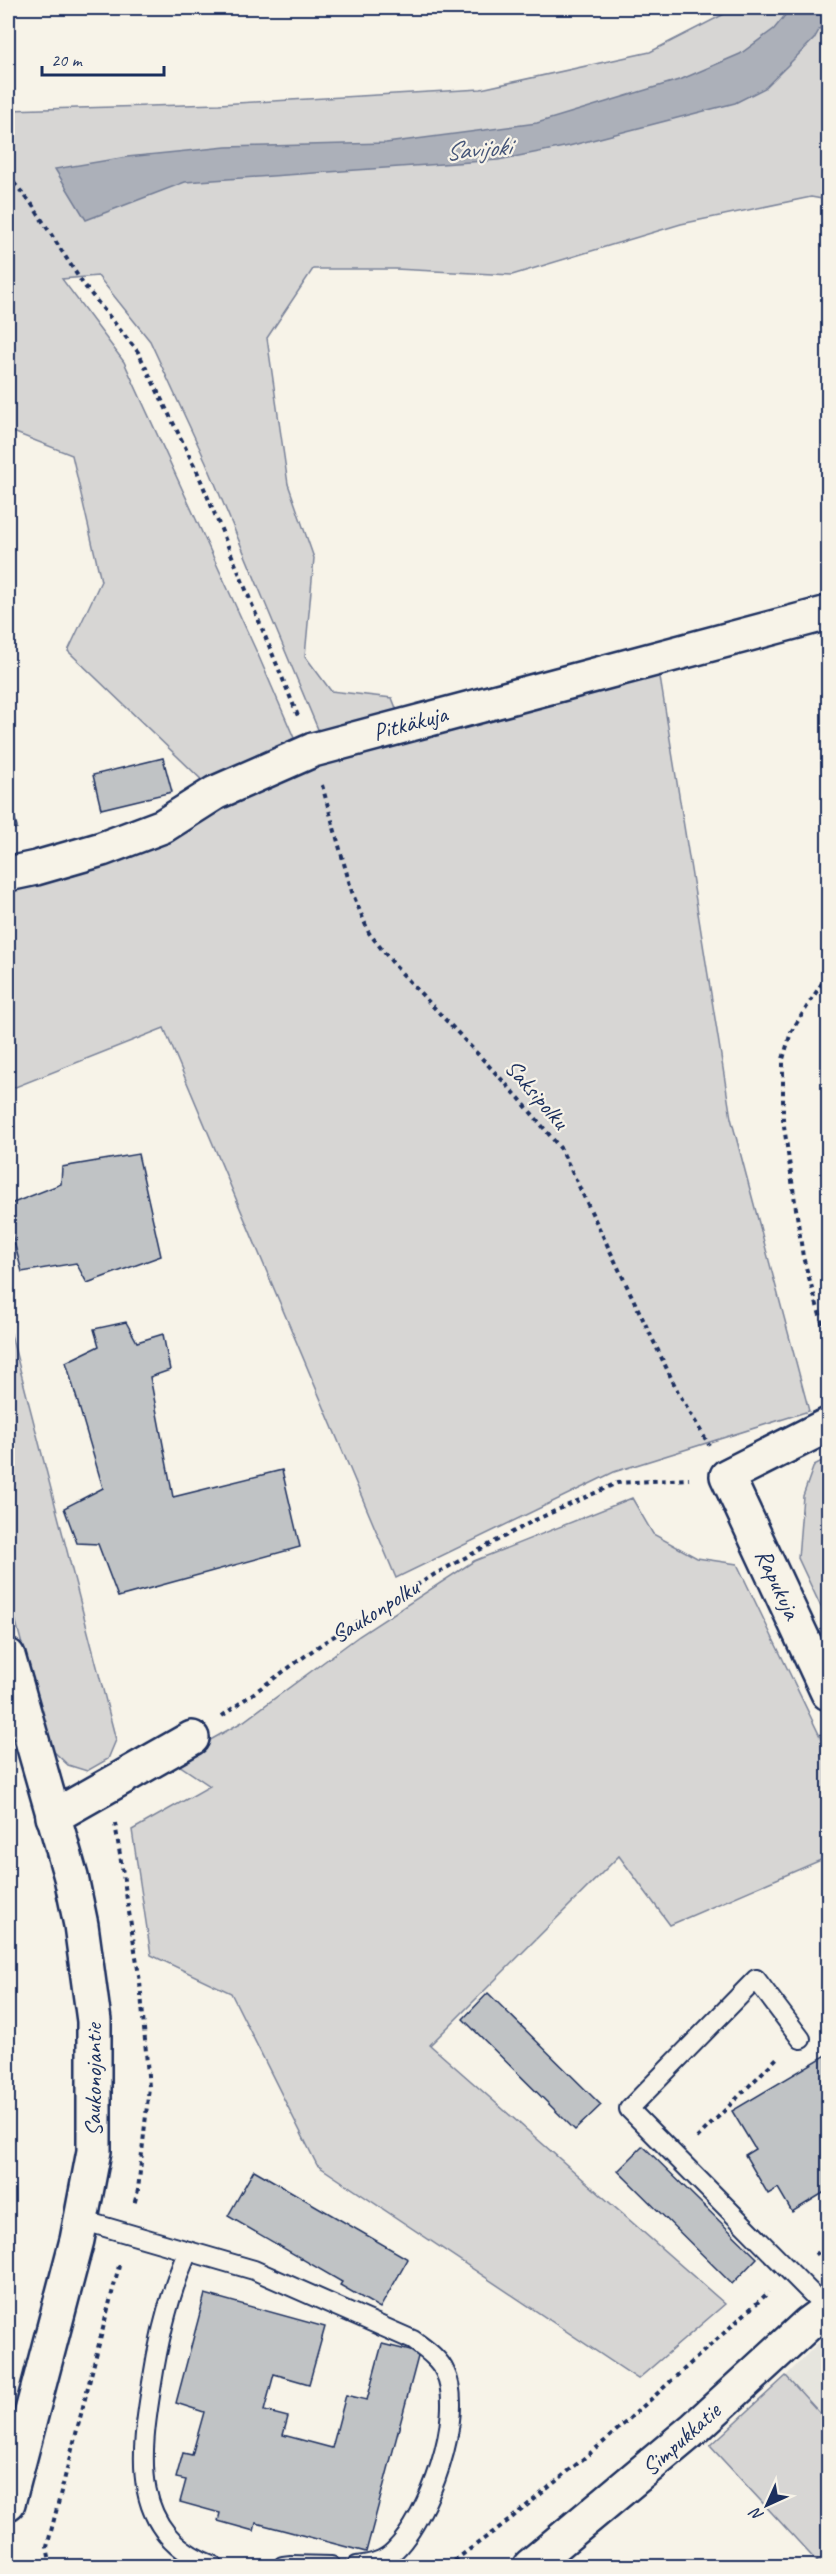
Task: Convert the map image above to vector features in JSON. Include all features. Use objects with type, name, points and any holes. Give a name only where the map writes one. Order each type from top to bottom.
[{"type":"street","name":"Pitkäkuja","points":[[8,874],[102,849],[163,826],[214,793],[313,750],[828,613]]},
{"type":"street","points":[[727,1476],[828,1425]]},
{"type":"street","name":"Rapukuja","points":[[727,1476],[828,1693]]},
{"type":"street","name":"Saukonojantie","points":[[8,1656],[70,1877],[81,1925],[94,2021],[94,2151],[81,2220],[58,2316],[8,2503]]},
{"type":"street","points":[[53,1817],[192,1738]]},
{"type":"street","name":"Simpukkatie","points":[[530,2566],[686,2436],[809,2323],[828,2309]]},
{"type":"lane","points":[[801,2039],[756,1979],[629,2109],[828,2309]]},
{"type":"lane","points":[[81,2220],[254,2270],[413,2340],[432,2354],[446,2372],[450,2396],[445,2448],[434,2485],[406,2536],[394,2552],[376,2563],[357,2566]]},
{"type":"lane","points":[[188,2251],[175,2280],[160,2333],[143,2437],[142,2466],[146,2492],[155,2515],[167,2534],[199,2561],[214,2566]]},
{"type":"lane","points":[[283,2566],[331,2566]]},
{"type":"path","name":"Saksipolku","points":[[8,176],[31,202],[83,284],[138,352],[196,471],[313,750],[352,892],[369,933],[396,967],[519,1098],[561,1149],[678,1392],[727,1476]]},
{"type":"path","points":[[822,983],[790,1032],[783,1059],[783,1119],[803,1257],[828,1343]]},
{"type":"path","name":"Saukonpolku","points":[[192,1738],[323,1643],[435,1574],[533,1521],[616,1484],[727,1476]]},
{"type":"path","points":[[677,2157],[786,2050],[801,2039]]},
{"type":"path","points":[[447,2566],[508,2521],[606,2440],[791,2272],[828,2245]]},
{"type":"shaded area","points":[[736,8],[828,8],[828,200],[811,197],[681,224],[512,275],[395,269],[313,269],[267,338],[288,484],[314,558],[305,656],[331,691],[392,698],[398,713],[320,734],[206,462],[150,341],[98,276],[62,279],[124,362],[294,738],[206,784],[68,651],[101,581],[72,455],[8,430],[8,110],[219,104],[481,89],[650,52]]},
{"type":"shaded area","points":[[659,671],[731,1118],[809,1411],[614,1472],[396,1578],[164,1028],[8,1090],[8,889],[207,816],[289,775],[356,750]]},
{"type":"shaded area","points":[[8,1323],[116,1740],[108,1759],[87,1771],[68,1765],[49,1747],[8,1592]]},
{"type":"shaded area","points":[[828,1458],[828,1622],[798,1558],[803,1496],[814,1465]]},
{"type":"shaded area","points":[[632,1498],[653,1534],[697,1558],[737,1564],[828,1753],[828,1857],[670,1925],[619,1856],[430,2045],[725,2304],[638,2379],[317,2165],[231,1993],[151,1955],[132,1830],[210,1786],[173,1761],[244,1721],[359,1636],[474,1561]]},
{"type":"shaded area","points":[[828,2336],[828,2422],[786,2376]]},
{"type":"shaded area","points":[[786,2376],[828,2422],[828,2566],[821,2566],[710,2446]]},
{"type":"water","name":"Savijoki","points":[[791,8],[828,8],[828,14],[814,39],[765,88],[735,103],[569,146],[498,160],[185,182],[86,220],[55,169],[127,157],[226,147],[386,143],[537,123],[682,79],[740,54],[774,29]]},
{"type":"building","points":[[163,758],[172,792],[101,809],[93,775]]},
{"type":"building","points":[[8,788],[17,828],[8,830]]},
{"type":"building","points":[[138,1154],[161,1256],[87,1283],[76,1263],[22,1272],[8,1219],[8,1205],[61,1184],[62,1167]]},
{"type":"building","points":[[126,1322],[137,1342],[163,1334],[170,1370],[150,1377],[173,1497],[282,1470],[300,1547],[118,1597],[98,1544],[77,1543],[64,1508],[103,1488],[66,1362],[99,1346],[94,1329]]},
{"type":"building","points":[[488,1993],[601,2105],[575,2130],[463,2019]]},
{"type":"building","points":[[828,2054],[828,2190],[792,2212],[778,2188],[768,2194],[745,2155],[755,2149],[732,2111]]},
{"type":"building","points":[[643,2146],[757,2258],[732,2284],[618,2171]]},
{"type":"building","points":[[254,2170],[408,2259],[380,2308],[340,2285],[342,2282],[228,2216]]},
{"type":"building","points":[[205,2294],[325,2327],[309,2384],[274,2374],[264,2411],[288,2417],[283,2435],[332,2448],[346,2395],[367,2400],[382,2344],[419,2353],[366,2552],[256,2523],[254,2531],[218,2521],[220,2513],[180,2502],[186,2480],[176,2478],[183,2453],[192,2455],[204,2412],[176,2403]]}]
